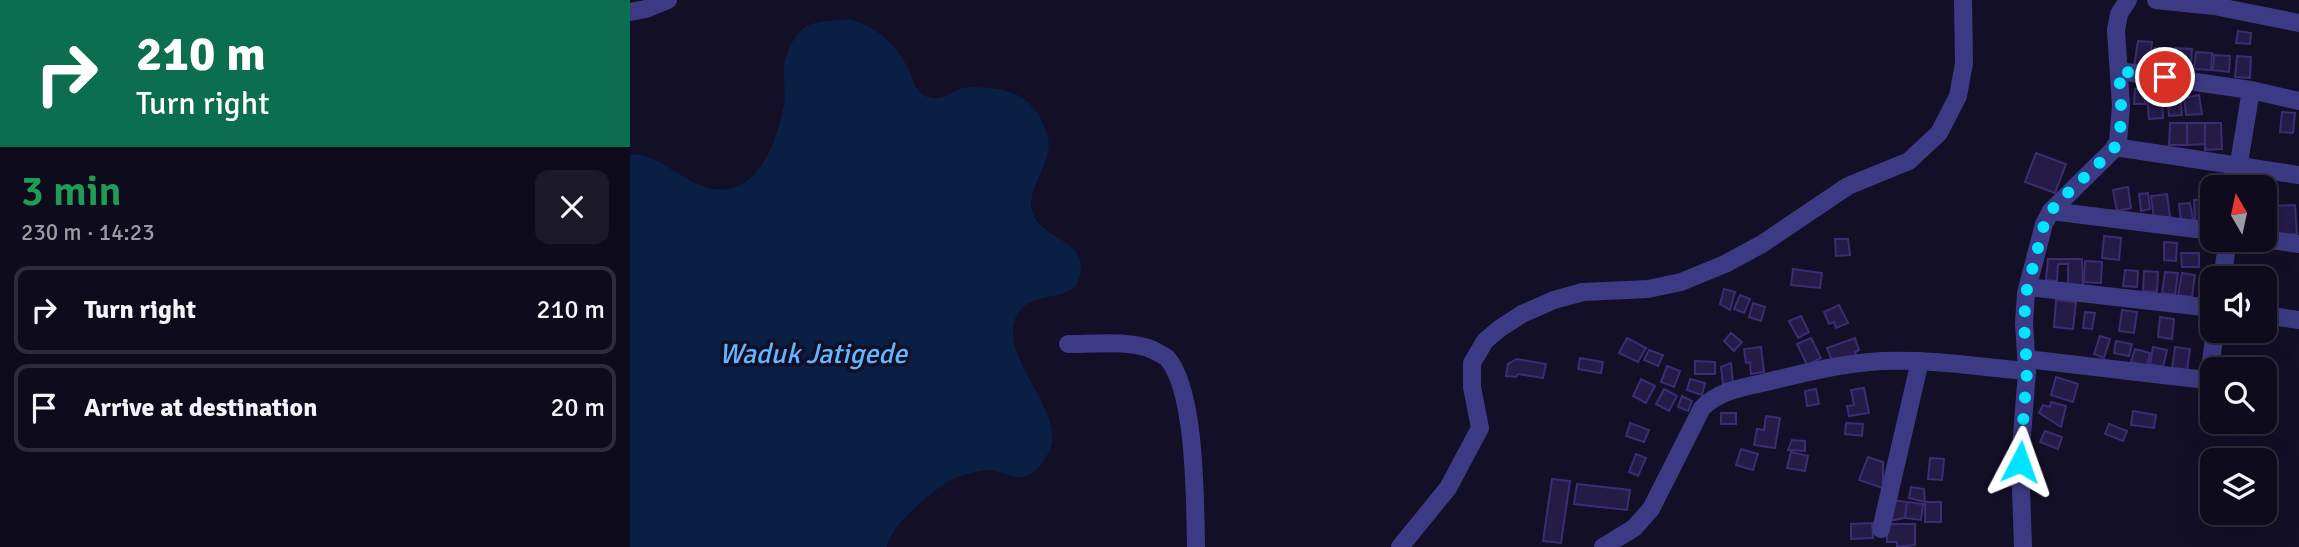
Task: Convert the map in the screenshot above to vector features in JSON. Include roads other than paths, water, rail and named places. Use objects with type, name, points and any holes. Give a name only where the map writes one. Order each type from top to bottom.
[{"type":"street","points":[[630,12],[668,0]]},
{"type":"street","points":[[1400,547],[1448,488],[1480,428],[1472,387],[1472,363],[1485,341],[1499,328],[1522,314],[1554,300],[1583,292],[1648,289],[1681,282],[1725,264],[1762,244],[1848,186],[1909,161],[1939,133],[1958,96],[1964,63],[1963,0]]},
{"type":"street","points":[[2023,547],[2020,462],[2027,365],[2024,323],[2028,287],[2044,225],[2051,211],[2118,142],[2121,106],[2116,30],[2119,14],[2128,0]]},
{"type":"street","points":[[2156,0],[2214,6],[2299,23]]},
{"type":"street","points":[[2119,71],[2250,90],[2299,101]]},
{"type":"street","points":[[2237,175],[2250,90]]},
{"type":"street","points":[[2115,147],[2299,175]]},
{"type":"street","points":[[2051,211],[2200,230]]},
{"type":"street","points":[[2277,241],[2299,244]]},
{"type":"street","points":[[2028,287],[2200,306]]},
{"type":"street","points":[[2277,317],[2299,320]]},
{"type":"street","points":[[1604,547],[1642,521],[1651,509],[1702,408],[1727,391],[1799,374],[1880,361],[2027,365],[2206,380],[2209,377],[2213,343]]},
{"type":"street","points":[[1068,344],[1132,345],[1151,348],[1166,357],[1178,381],[1188,415],[1193,460],[1196,547]]},
{"type":"street","points":[[1881,529],[1920,361]]},
{"type":"water","name":"Waduk Jatigede","points":[[849,19],[868,26],[891,43],[903,59],[917,89],[924,95],[938,98],[970,87],[1010,92],[1033,107],[1043,124],[1049,145],[1034,189],[1032,210],[1042,227],[1074,250],[1081,267],[1074,288],[1022,308],[1016,318],[1013,334],[1021,363],[1051,425],[1049,452],[1036,470],[1024,477],[988,470],[947,482],[902,521],[889,539],[887,547],[630,547],[630,154],[656,160],[702,186],[728,189],[740,185],[760,168],[773,143],[784,104],[785,62],[795,38],[811,24]]}]
